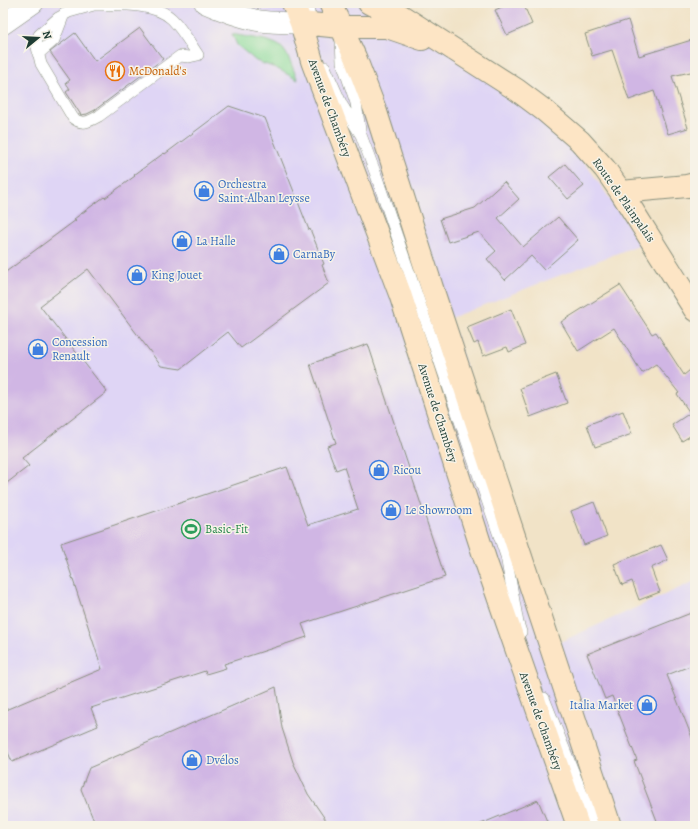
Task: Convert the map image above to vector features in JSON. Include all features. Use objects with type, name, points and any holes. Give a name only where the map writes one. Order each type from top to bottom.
[{"type":"main road","name":"Avenue de Chambéry","points":[[293,3],[306,17],[312,62],[400,294],[485,558],[578,826]]},
{"type":"main road","points":[[330,3],[376,112],[435,299],[610,826]]},
{"type":"main road","name":"Route de Plainpalais","points":[[369,3],[400,15],[457,51],[517,90],[580,140],[605,169],[621,192],[695,310]]},
{"type":"main road","name":"Route de Plainpalais","points":[[306,17],[341,26],[387,27],[457,51]]},
{"type":"main road","points":[[621,192],[688,186],[695,184]]},
{"type":"street","points":[[3,17],[13,3]]},
{"type":"street","points":[[3,24],[33,3]]},
{"type":"street","points":[[204,3],[230,13],[255,20],[279,23],[306,17]]},
{"type":"lane","points":[[94,5],[125,5],[148,8],[164,14],[172,19],[198,55],[189,57],[180,56],[99,116],[88,122],[82,123],[73,118],[40,64],[36,42],[39,35],[64,14],[94,5]]},
{"type":"lane","points":[[306,17],[321,58],[342,105],[361,134]]},
{"type":"lane","points":[[341,26],[342,62],[356,103],[361,134],[504,552],[520,630],[543,695],[587,806],[593,826]]},
{"type":"shaded area","points":[[3,3],[399,3],[425,18],[579,154],[641,244],[450,318],[558,643],[695,581],[695,826],[3,826]]},
{"type":"green space","points":[[232,34],[267,41],[279,46],[288,56],[298,80],[276,68],[256,61],[237,45]]},
{"type":"building","points":[[511,3],[523,3],[532,24],[507,35],[495,10]]},
{"type":"building","points":[[628,20],[639,56],[695,39],[695,71],[672,76],[688,128],[668,134],[654,91],[629,100],[612,50],[592,56],[585,34]]},
{"type":"building","name":"McDonald's","points":[[140,28],[163,59],[95,110],[81,115],[66,92],[70,89],[66,83],[70,80],[50,52],[75,33],[95,61]]},
{"type":"building","points":[[229,106],[265,118],[324,264],[322,265],[329,283],[241,348],[228,332],[181,369],[161,366],[88,269],[40,306],[107,392],[22,458],[29,466],[3,486],[3,274],[76,220],[74,219],[104,197],[105,198]]},
{"type":"building","points":[[565,164],[584,186],[568,199],[549,177]]},
{"type":"building","points":[[504,182],[519,199],[498,218],[523,247],[558,217],[578,240],[544,270],[531,256],[505,280],[487,259],[496,251],[479,232],[448,242],[440,219],[475,208]]},
{"type":"building","points":[[620,285],[652,334],[656,332],[684,375],[695,366],[695,433],[682,441],[672,425],[690,413],[677,394],[679,393],[656,364],[642,373],[614,328],[578,351],[561,322]]},
{"type":"building","points":[[511,309],[525,345],[509,352],[507,347],[483,356],[478,342],[474,344],[467,327]]},
{"type":"building","points":[[368,344],[445,577],[302,624],[307,637],[224,664],[226,668],[206,674],[205,671],[91,708],[98,726],[12,762],[3,740],[3,711],[102,669],[61,543],[287,467],[308,525],[358,509],[344,467],[336,470],[327,446],[336,443],[310,364]]},
{"type":"building","points":[[556,374],[567,403],[530,417],[520,388]]},
{"type":"building","points":[[623,411],[632,434],[595,447],[587,425]]},
{"type":"building","points":[[594,502],[607,536],[584,545],[571,511]]},
{"type":"building","points":[[661,545],[668,560],[651,568],[660,592],[639,600],[632,581],[622,585],[614,564]]},
{"type":"building","points":[[691,613],[695,623],[695,664],[667,675],[695,745],[695,826],[659,826],[634,761],[637,760],[612,696],[605,699],[587,654]]},
{"type":"building","points":[[276,687],[282,728],[293,762],[308,794],[330,826],[96,826],[81,789],[89,768]]},
{"type":"building","points":[[538,800],[549,826],[476,826]]},
{"type":"place","name":"McDonald's","points":[[115,71]]},
{"type":"place","name":"Orchestra Saint-Alban Leysse","points":[[204,191]]},
{"type":"place","name":"La Halle","points":[[182,241]]},
{"type":"place","name":"CarnaBy","points":[[279,254]]},
{"type":"place","name":"King Jouet","points":[[137,275]]},
{"type":"place","name":"Concession Renault","points":[[38,349]]},
{"type":"place","name":"Ricou","points":[[379,470]]},
{"type":"place","name":"Le Showroom","points":[[391,510]]},
{"type":"place","name":"Basic-Fit","points":[[191,529]]},
{"type":"place","name":"Italia Market","points":[[647,705]]},
{"type":"place","name":"Dvélos","points":[[192,760]]}]
